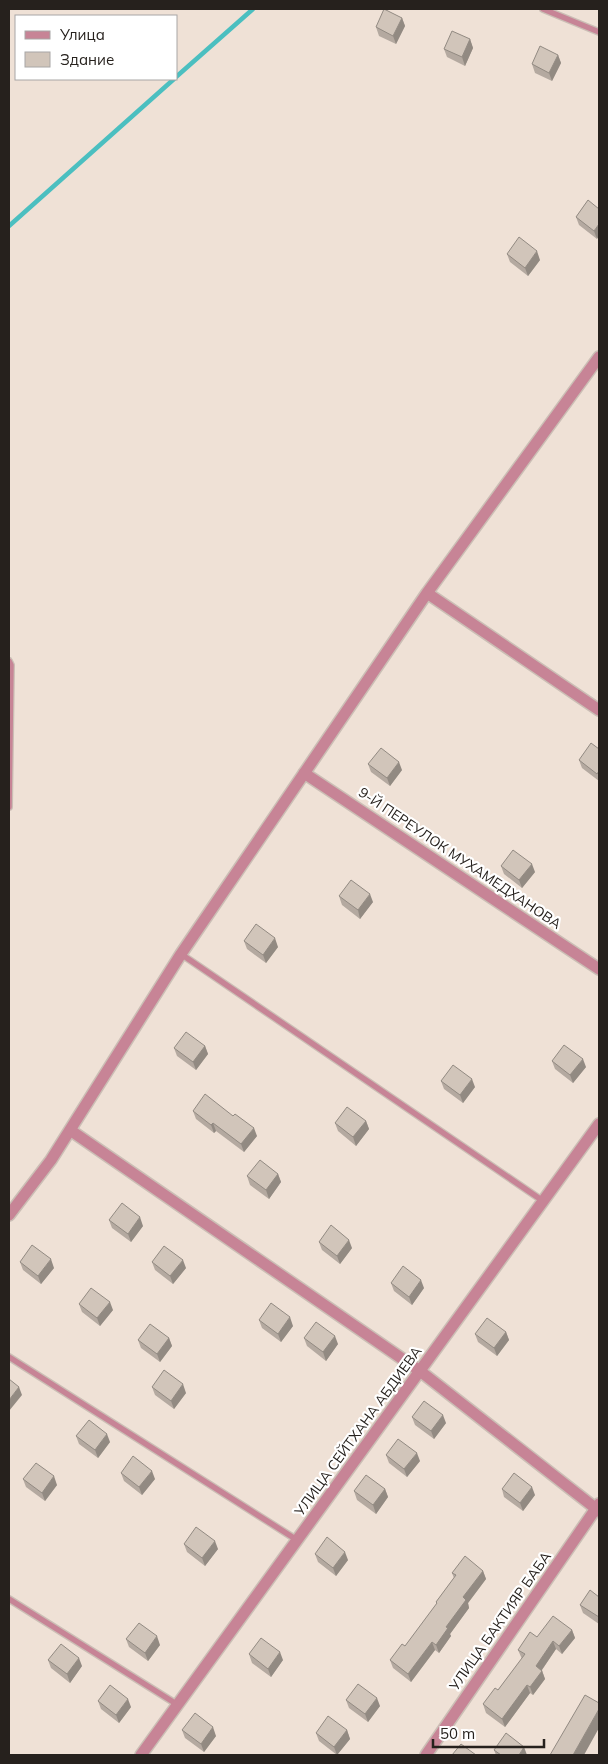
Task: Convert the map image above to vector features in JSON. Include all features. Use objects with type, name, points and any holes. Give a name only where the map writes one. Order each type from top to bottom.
[{"type":"street","points":[[9,1215],[51,1160],[181,954],[427,593],[599,357]]},
{"type":"street","points":[[427,593],[599,710]]},
{"type":"street","name":"9-Й ПЕРЕУЛОК МУХАМЕДХАНОВА","points":[[304,773],[599,969]]},
{"type":"street","name":"УЛИЦА СЕЙТХАНА АБДИЕВА","points":[[142,1755],[599,1124]]},
{"type":"street","points":[[70,1130],[420,1371],[598,1508]]},
{"type":"street","name":"УЛИЦА БАКТИЯР БАБА","points":[[426,1755],[598,1508]]},
{"type":"lane","points":[[543,9],[599,32]]},
{"type":"lane","points":[[9,661],[11,665],[9,807]]},
{"type":"lane","points":[[181,954],[543,1201]]},
{"type":"lane","points":[[9,1357],[297,1540]]},
{"type":"lane","points":[[9,1599],[178,1705]]},
{"type":"building","points":[[384,9],[402,18],[393,36],[376,27]]},
{"type":"building","points":[[452,31],[470,39],[462,57],[444,49]]},
{"type":"building","points":[[540,46],[558,55],[549,73],[532,64]]},
{"type":"building","points":[[588,200],[599,209],[599,224],[594,231],[576,217]]},
{"type":"building","points":[[519,237],[537,251],[525,268],[507,254]]},
{"type":"building","points":[[591,743],[599,749],[599,771],[597,774],[579,760]]},
{"type":"building","points":[[381,748],[399,762],[387,778],[368,764]]},
{"type":"building","points":[[513,850],[532,864],[519,880],[501,866]]},
{"type":"building","points":[[351,880],[370,894],[358,910],[339,896]]},
{"type":"building","points":[[256,924],[275,938],[263,955],[244,941]]},
{"type":"building","points":[[186,1032],[205,1046],[193,1062],[174,1048]]},
{"type":"building","points":[[564,1045],[583,1059],[570,1075],[552,1061]]},
{"type":"building","points":[[453,1065],[472,1079],[460,1095],[441,1081]]},
{"type":"building","points":[[205,1094],[233,1116],[235,1114],[254,1128],[241,1144],[193,1111]]},
{"type":"building","points":[[347,1107],[366,1121],[353,1137],[335,1123]]},
{"type":"building","points":[[260,1160],[278,1174],[266,1190],[247,1176]]},
{"type":"building","points":[[122,1203],[140,1217],[128,1234],[109,1220]]},
{"type":"building","points":[[331,1225],[349,1240],[337,1256],[319,1242]]},
{"type":"building","points":[[32,1245],[51,1259],[38,1276],[20,1262]]},
{"type":"building","points":[[164,1246],[183,1260],[170,1276],[152,1262]]},
{"type":"building","points":[[403,1266],[421,1280],[409,1297],[391,1283]]},
{"type":"building","points":[[91,1288],[110,1302],[97,1318],[79,1304]]},
{"type":"building","points":[[271,1303],[290,1317],[278,1334],[259,1320]]},
{"type":"building","points":[[487,1318],[506,1332],[494,1348],[475,1334]]},
{"type":"building","points":[[316,1322],[335,1336],[323,1352],[304,1338]]},
{"type":"building","points":[[150,1324],[169,1338],[157,1354],[138,1340]]},
{"type":"building","points":[[164,1370],[183,1384],[171,1401],[152,1387]]},
{"type":"building","points":[[9,1379],[19,1387],[9,1400]]},
{"type":"building","points":[[424,1401],[443,1415],[431,1431],[412,1417]]},
{"type":"building","points":[[89,1420],[107,1434],[95,1450],[76,1436]]},
{"type":"building","points":[[398,1439],[417,1453],[404,1469],[386,1455]]},
{"type":"building","points":[[133,1456],[152,1471],[139,1487],[121,1473]]},
{"type":"building","points":[[36,1463],[54,1476],[42,1493],[23,1479]]},
{"type":"building","points":[[514,1473],[532,1487],[520,1503],[502,1489]]},
{"type":"building","points":[[366,1475],[385,1489],[373,1505],[354,1491]]},
{"type":"building","points":[[196,1527],[215,1541],[202,1558],[184,1544]]},
{"type":"building","points":[[327,1537],[345,1552],[333,1568],[315,1554]]},
{"type":"building","points":[[465,1556],[483,1571],[463,1597],[466,1600],[446,1627],[448,1628],[436,1645],[432,1642],[408,1674],[390,1660],[402,1644],[405,1646],[437,1603],[456,1575],[452,1573]]},
{"type":"building","points":[[590,1590],[599,1597],[599,1617],[580,1605]]},
{"type":"building","points":[[553,1616],[572,1630],[559,1646],[553,1641],[536,1666],[542,1671],[530,1687],[527,1685],[502,1719],[483,1704],[495,1688],[498,1690],[525,1654],[518,1650],[530,1632],[537,1637]]},
{"type":"building","points":[[139,1623],[157,1636],[145,1653],[126,1639]]},
{"type":"building","points":[[261,1638],[280,1652],[268,1669],[249,1654]]},
{"type":"building","points":[[61,1644],[79,1658],[67,1674],[48,1660]]},
{"type":"building","points":[[358,1684],[377,1698],[365,1714],[346,1700]]},
{"type":"building","points":[[110,1685],[128,1699],[116,1715],[98,1701]]},
{"type":"building","points":[[585,1695],[599,1703],[599,1709],[573,1755],[550,1755]]},
{"type":"building","points":[[195,1713],[213,1727],[201,1744],[182,1730]]},
{"type":"building","points":[[328,1716],[347,1730],[334,1747],[316,1733]]},
{"type":"building","points":[[506,1733],[524,1747],[519,1755],[501,1755],[494,1750]]},
{"type":"building","points":[[461,1744],[476,1755],[452,1755]]},
{"type":"waterway","points":[[178,75],[253,9]]},
{"type":"waterway","points":[[9,226],[173,80]]}]
